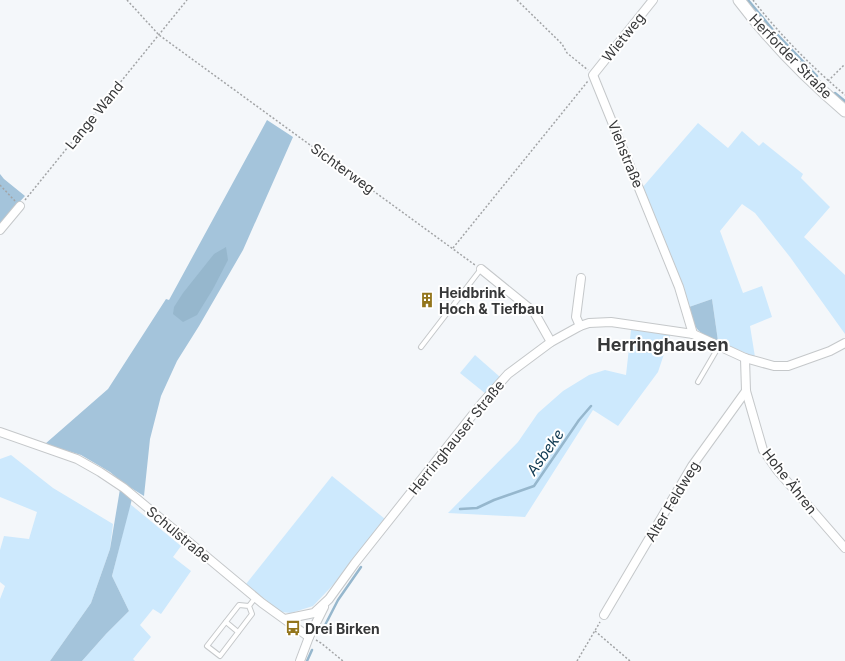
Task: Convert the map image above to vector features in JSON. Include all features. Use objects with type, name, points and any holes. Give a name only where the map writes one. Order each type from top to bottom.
[{"type":"main road","name":"Herforder Straße","points":[[739,0],[774,42],[807,77],[845,111]]},
{"type":"street","name":"Wietweg","points":[[593,75],[653,0]]},
{"type":"street","name":"Viehstraße","points":[[593,75],[679,287],[693,334]]},
{"type":"street","points":[[0,230],[20,206]]},
{"type":"street","points":[[481,269],[534,312],[551,342]]},
{"type":"street","points":[[580,326],[576,317],[581,278]]},
{"type":"street","name":"Herringhauser Straße","points":[[300,661],[309,637],[329,599],[355,562],[482,403],[508,374],[551,342],[580,326],[589,323],[611,322],[693,334],[745,358],[774,366],[788,366],[830,351],[845,343]]},
{"type":"street","name":"Hohe Ähren","points":[[745,358],[746,391],[763,450],[777,470],[845,548]]},
{"type":"street","name":"Alter Feldweg","points":[[604,615],[692,466],[746,391]]},
{"type":"street","name":"Schulstraße","points":[[0,432],[76,459],[100,472],[124,488],[256,598],[309,637]]},
{"type":"street","name":"Herringhauser Straße","points":[[285,619],[314,613],[329,599]]},
{"type":"lane","points":[[421,347],[481,269]]},
{"type":"lane","points":[[698,382],[719,346]]},
{"type":"lane","points":[[249,606],[256,598]]},
{"type":"lane","points":[[240,605],[249,606],[252,614],[220,656],[207,646],[240,605]]},
{"type":"lane","points":[[226,622],[238,632]]},
{"type":"path","name":"Sichterweg","points":[[127,0],[159,35],[481,269]]},
{"type":"path","name":"Lange Wand","points":[[20,206],[187,0]]},
{"type":"path","points":[[453,248],[593,75],[567,52],[562,44],[517,0]]},
{"type":"path","points":[[754,0],[782,34],[828,81],[845,95]]},
{"type":"path","points":[[828,81],[845,64]]},
{"type":"path","points":[[0,185],[20,206]]},
{"type":"path","points":[[577,661],[604,615]]},
{"type":"path","points":[[595,631],[630,661]]},
{"type":"path","points":[[309,637],[321,643],[343,661]]},
{"type":"shaded area","points":[[267,120],[293,137],[243,250],[177,361],[161,396],[150,439],[144,496],[123,483],[110,472],[81,455],[45,444],[108,389],[166,299],[169,300]]},
{"type":"shaded area","points":[[698,123],[728,148],[742,131],[759,146],[763,142],[803,174],[801,178],[830,207],[804,237],[845,275],[845,334],[790,257],[755,213],[742,204],[720,231],[743,293],[762,286],[772,317],[750,326],[755,357],[718,341],[712,299],[689,307],[677,270],[642,188]]},
{"type":"shaded area","points":[[0,174],[25,196],[0,223]]},
{"type":"shaded area","points":[[226,247],[228,260],[213,289],[197,315],[183,322],[173,314],[174,307],[183,293],[214,254]]},
{"type":"shaded area","points":[[712,299],[718,341],[705,335],[697,329],[689,307]]},
{"type":"shaded area","points":[[631,330],[671,333],[658,372],[618,426],[593,410],[525,517],[448,513],[518,442],[538,413],[563,391],[589,375],[605,370],[626,375]]},
{"type":"shaded area","points":[[637,338],[657,343],[656,346],[647,353],[643,349],[637,348]]},
{"type":"shaded area","points":[[475,355],[500,377],[486,394],[460,373]]},
{"type":"shaded area","points":[[11,455],[53,488],[113,524],[110,549],[91,603],[50,661],[0,661],[0,599],[5,586],[0,582],[0,550],[4,536],[29,539],[37,512],[0,497],[0,459]]},
{"type":"shaded area","points":[[332,476],[385,519],[333,585],[313,606],[291,613],[281,612],[246,584]]},
{"type":"shaded area","points":[[120,489],[132,499],[112,576],[129,611],[82,661],[50,661],[91,603],[110,549]]},
{"type":"shaded area","points":[[130,504],[181,546],[173,557],[191,571],[161,614],[153,609],[140,625],[151,637],[133,659],[135,661],[82,661],[129,611],[112,576]]},
{"type":"waterway","points":[[748,0],[773,30],[817,76]]},
{"type":"waterway","points":[[835,93],[845,101]]},
{"type":"waterway","name":"Asbeke","points":[[460,509],[477,508],[494,500],[534,486],[579,420],[591,406]]},
{"type":"waterway","name":"Asbeke","points":[[321,633],[338,600],[361,567]]},
{"type":"waterway","name":"Asbeke","points":[[307,661],[312,650]]},
{"type":"place","name":"Heidbrink Hoch & Tiefbau","points":[[427,300]]},
{"type":"place","name":"Drei Birken","points":[[293,628]]},
{"type":"district","name":"Herringhausen","points":[[663,344]]}]
